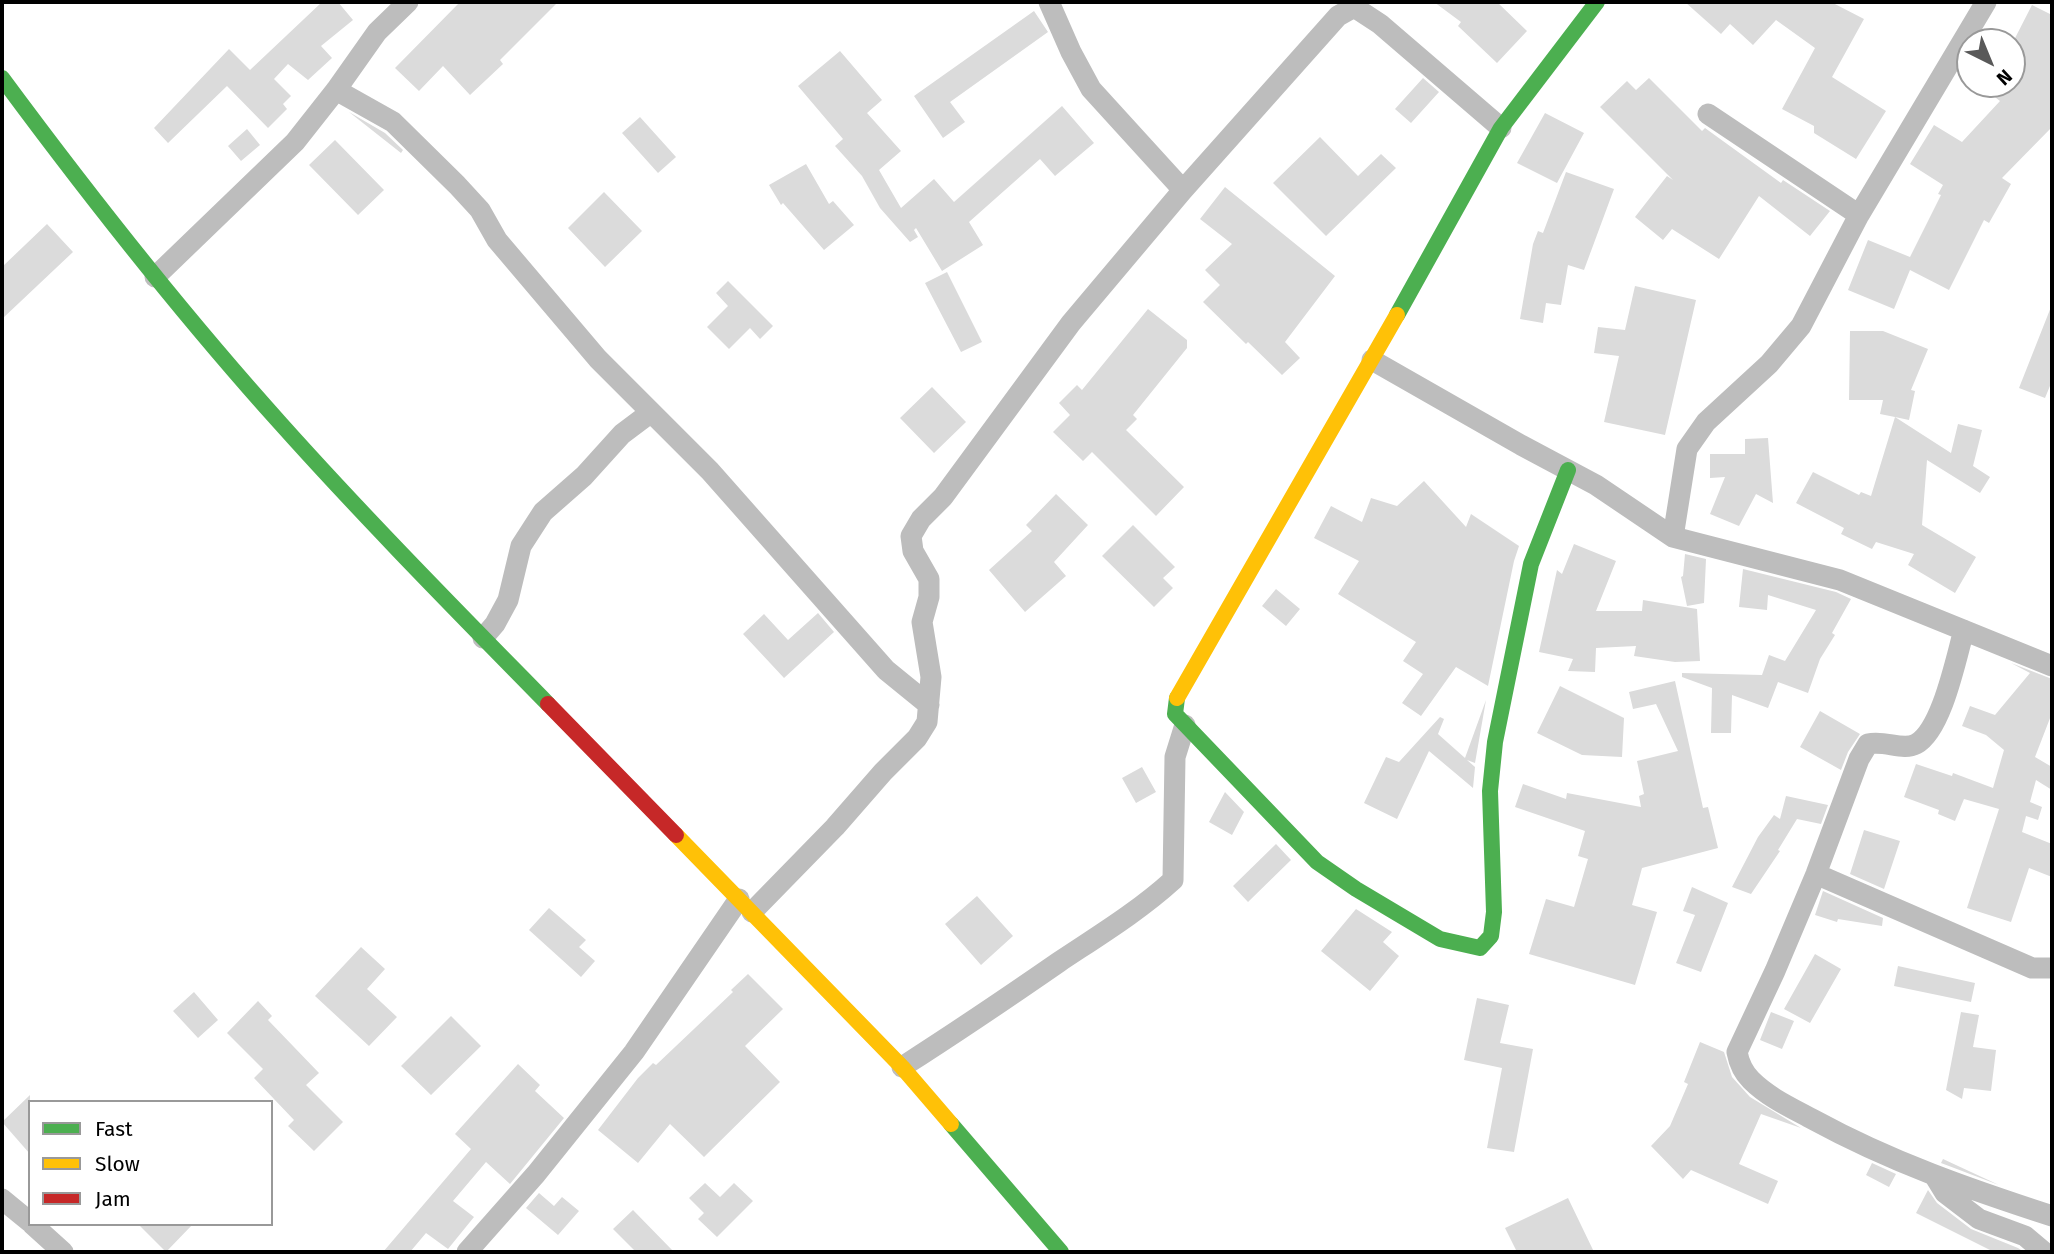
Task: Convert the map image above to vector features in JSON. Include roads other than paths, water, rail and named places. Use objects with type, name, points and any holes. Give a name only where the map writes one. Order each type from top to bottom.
[{"type":"street","points":[[155,277],[295,142],[377,32],[408,2]]},
{"type":"street","points":[[1049,2],[1091,89],[1183,190]]},
{"type":"street","points":[[1568,470],[1531,564],[1495,742],[1490,791],[1494,912],[1491,936],[1480,948],[1440,939],[1356,889],[1317,862],[1175,714],[1176,700],[1372,360],[1501,128],[1597,2]]},
{"type":"street","points":[[1672,537],[1688,449],[1706,422],[1769,364],[1801,326],[1859,215],[1986,2]]},
{"type":"street","points":[[467,1252],[536,1174],[746,906],[835,827],[917,738],[927,722],[931,677],[922,622],[929,597],[929,579],[914,551],[911,536],[920,519],[943,497],[1071,323],[1183,190],[1338,16],[1353,7],[1380,24],[1501,128]]},
{"type":"street","points":[[2,78],[72,173],[155,277],[279,422],[379,531],[902,1067],[1061,1252]]},
{"type":"street","points":[[336,90],[393,122],[457,185],[480,210],[497,240],[598,359],[710,471],[886,670],[929,705]]},
{"type":"street","points":[[1708,114],[1859,215]]},
{"type":"street","points":[[1372,360],[1596,485],[1672,537],[1840,580],[2052,666]]},
{"type":"street","points":[[483,638],[495,624],[508,600],[522,546],[543,512],[584,475],[622,434],[650,413]]},
{"type":"street","points":[[1964,630],[1940,713],[1932,727],[1916,744],[1901,747],[1880,741],[1868,744],[1863,751],[1816,874],[1737,1052],[1739,1063],[1750,1079],[1774,1098],[1882,1155],[2052,1216]]},
{"type":"street","points":[[902,1067],[1104,932],[1173,880],[1175,757],[1185,725]]},
{"type":"street","points":[[1816,874],[2032,968],[2052,968]]},
{"type":"street","points":[[1934,1175],[1945,1193],[1979,1219],[2025,1237],[2044,1252]]},
{"type":"street","points":[[2,1199],[28,1221]]},
{"type":"street","points":[[34,1226],[63,1252]]}]
